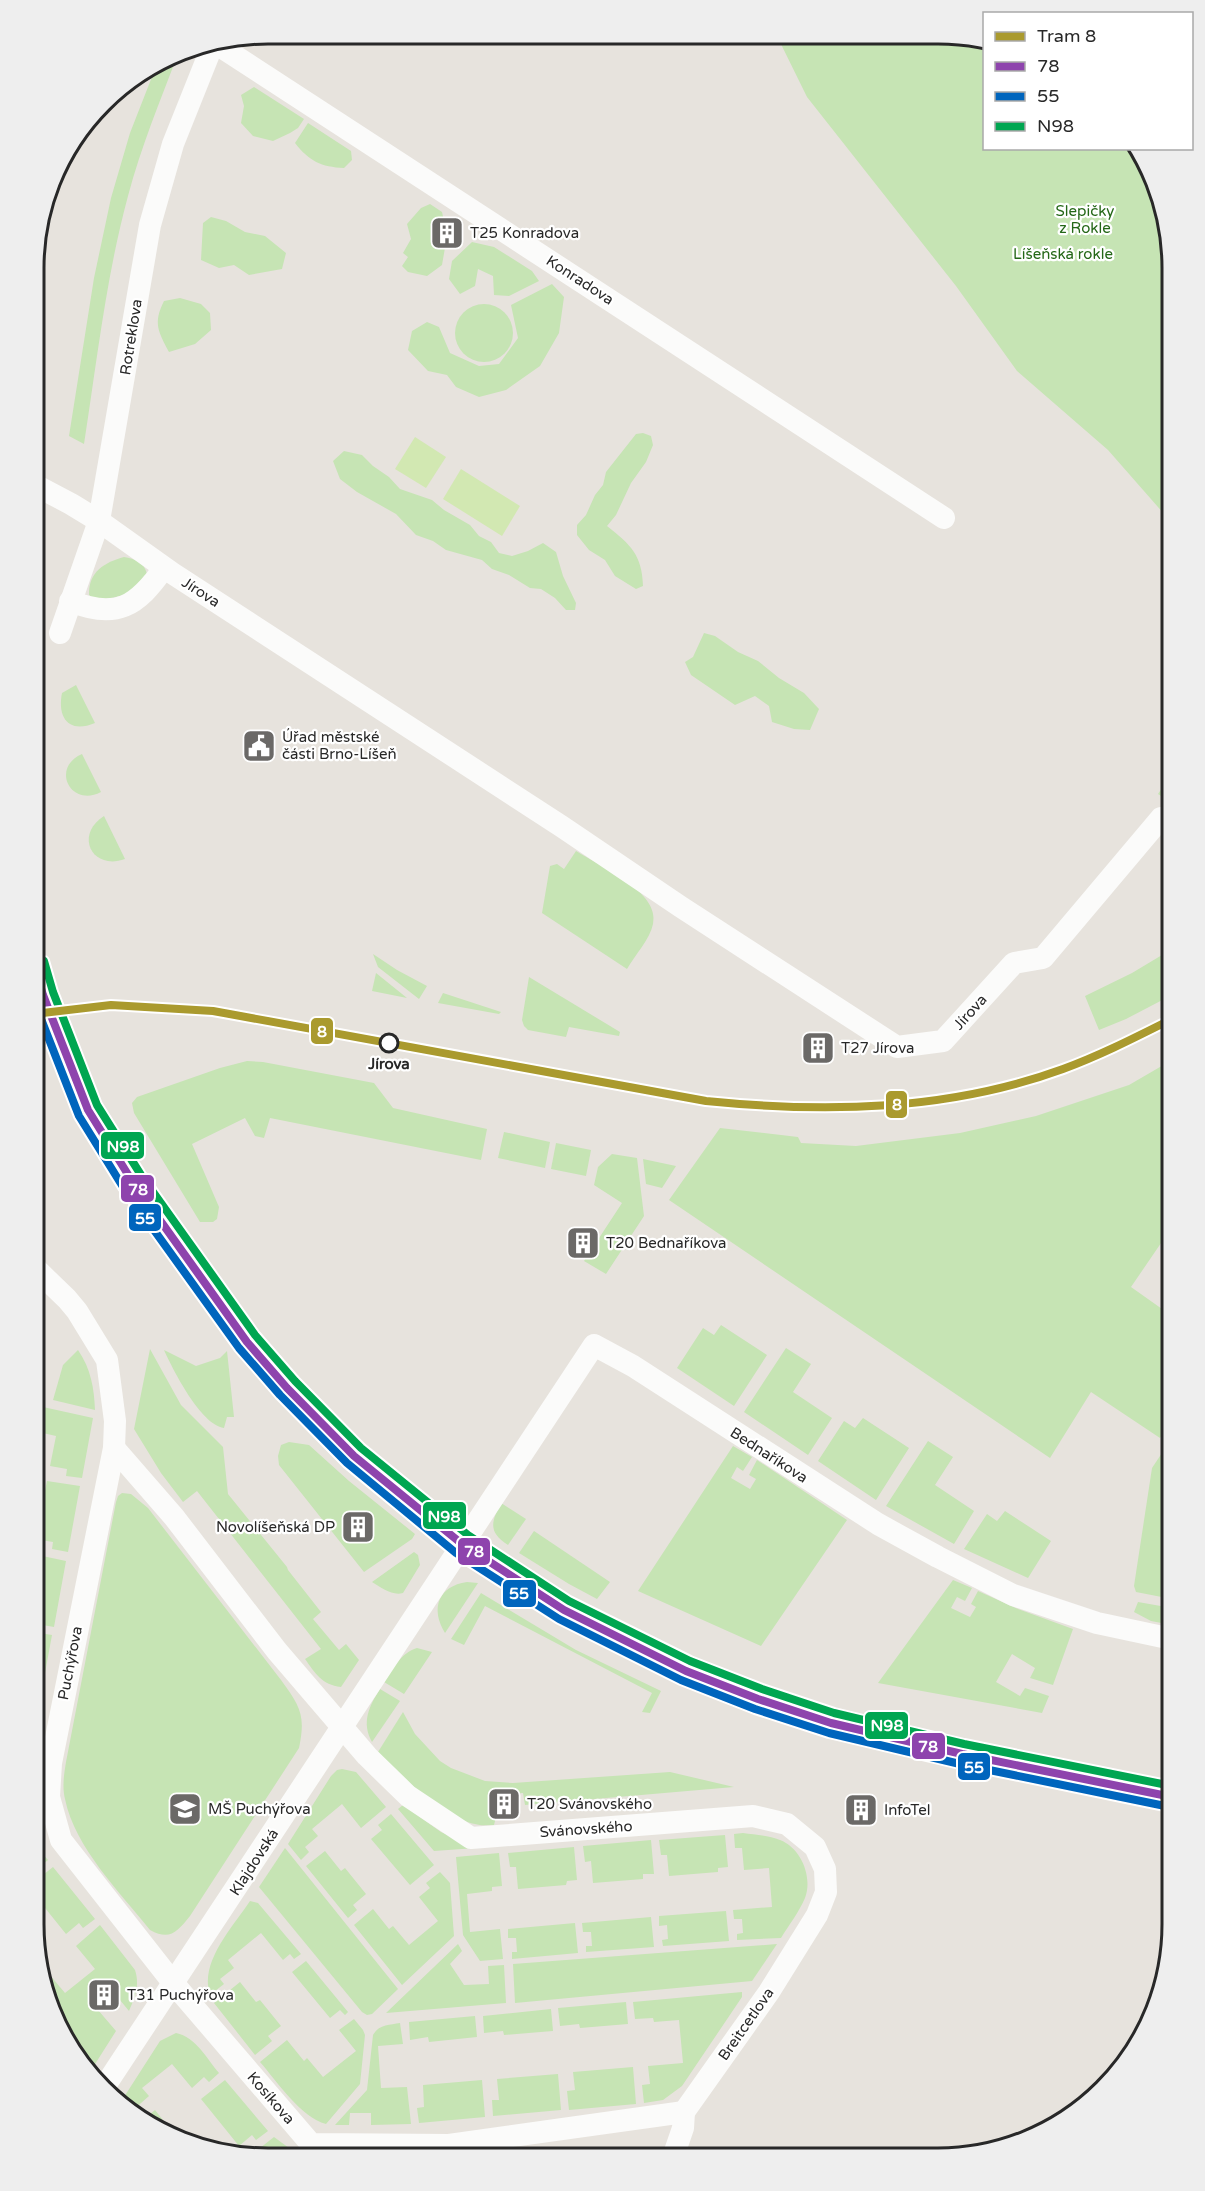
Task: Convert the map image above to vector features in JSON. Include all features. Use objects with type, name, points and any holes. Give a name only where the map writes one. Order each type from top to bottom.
[{"type":"street","name":"Konradova","points":[[221,48],[944,518]]},
{"type":"street","name":"Rotreklova","points":[[60,633],[99,522],[150,225],[173,144],[211,50]]},
{"type":"street","name":"Jírova","points":[[44,490],[99,522],[164,568],[897,1047],[944,1041],[1014,963],[1043,958],[1161,819]]},
{"type":"street","points":[[70,601],[88,608],[109,611],[123,608],[139,599],[152,586],[164,568]]},
{"type":"street","points":[[44,997],[88,1110],[180,1250],[247,1342],[287,1388],[354,1456],[462,1544],[564,1610],[686,1671],[758,1699],[831,1723],[962,1754],[1162,1795]]},
{"type":"street","name":"Puchýřova","points":[[44,1277],[76,1311],[107,1360],[115,1421],[114,1448],[56,1730],[49,1797],[61,1840],[174,1984]]},
{"type":"street","name":"Bednaříkova","points":[[462,1544],[594,1345],[633,1366],[878,1524],[938,1557],[1013,1595],[1097,1623],[1162,1637]]},
{"type":"street","points":[[114,1448],[174,1517],[277,1651],[342,1729]]},
{"type":"street","name":"Klajdovská","points":[[108,2081],[462,1544]]},
{"type":"street","name":"Svánovského","points":[[342,1729],[408,1796],[471,1838],[753,1816],[788,1824],[815,1847],[825,1869],[826,1892]]},
{"type":"street","name":"Breitcetlova","points":[[676,2148],[683,2128],[684,2112],[769,1992],[818,1915],[826,1892]]},
{"type":"street","name":"Kosíkova","points":[[174,1984],[311,2144],[449,2145],[684,2112]]},
{"type":"green space","name":"Líšeňská rokle","points":[[781,44],[967,45],[983,48],[983,150],[1129,150],[1150,195],[1160,238],[1162,512],[1108,450],[1017,371],[956,286],[807,97]]},
{"type":"green space","points":[[174,64],[139,160],[120,227],[84,444],[69,436],[94,278],[111,198],[130,133],[153,74]]},
{"type":"green space","points":[[254,87],[304,119],[298,128],[273,141],[253,136],[241,123],[244,106],[241,95]]},
{"type":"green space","points":[[308,123],[351,151],[352,160],[344,168],[316,162],[295,143]]},
{"type":"green space","points":[[430,204],[442,212],[444,221],[435,235],[446,242],[442,265],[427,276],[408,272],[402,266],[408,257],[403,253],[411,239],[407,224],[421,208]]},
{"type":"green space","points":[[211,217],[226,221],[245,232],[265,236],[286,253],[282,269],[249,275],[234,265],[219,268],[201,260],[203,223]]},
{"type":"green space","points":[[472,242],[494,247],[532,271],[539,281],[509,296],[494,295],[493,276],[478,269],[475,286],[460,294],[449,279],[452,261]]},
{"type":"green space","points":[[552,284],[564,297],[559,333],[540,366],[506,390],[479,397],[456,387],[447,375],[428,371],[408,350],[412,331],[427,322],[439,327],[450,353],[479,366],[499,364],[518,338],[511,305]]},
{"type":"green space","points":[[180,298],[201,304],[210,313],[211,330],[195,344],[169,352],[158,327],[159,315],[164,301]]},
{"type":"green space","points":[[478,304],[490,304],[505,312],[513,327],[513,339],[505,354],[490,362],[478,362],[463,354],[455,339],[455,327],[463,312]]},
{"type":"green space","points":[[643,433],[651,436],[653,445],[616,515],[607,526],[629,545],[637,558],[643,586],[636,589],[615,576],[605,560],[589,550],[577,535],[577,525],[586,515],[595,495],[603,485],[606,472],[636,434]]},
{"type":"green space","points":[[415,437],[446,457],[426,488],[395,469]]},
{"type":"green space","points":[[344,451],[362,455],[400,489],[432,500],[470,525],[479,536],[491,542],[499,553],[512,556],[543,543],[556,552],[563,576],[576,603],[575,610],[566,610],[555,598],[541,589],[530,588],[509,575],[492,569],[482,560],[446,550],[433,541],[416,535],[396,514],[357,492],[340,479],[333,461]]},
{"type":"green space","points":[[461,469],[520,506],[502,536],[443,499]]},
{"type":"green space","points":[[124,557],[138,562],[147,574],[136,587],[125,594],[95,600],[89,595],[89,587],[95,574],[104,565]]},
{"type":"green space","points":[[704,633],[715,636],[738,652],[758,661],[779,678],[804,693],[819,709],[810,730],[794,729],[772,722],[769,706],[755,696],[735,705],[691,675],[685,662],[693,657]]},
{"type":"green space","points":[[76,685],[95,723],[86,726],[72,725],[63,716],[62,693]]},
{"type":"green space","points":[[82,754],[101,792],[90,796],[73,791],[66,776],[67,768],[72,760]]},
{"type":"green space","points":[[104,816],[125,859],[104,860],[96,856],[91,849],[90,832]]},
{"type":"green space","points":[[576,851],[626,881],[647,901],[653,912],[653,924],[649,935],[627,969],[542,913],[550,866],[557,864],[564,869]]},
{"type":"green space","points":[[373,954],[427,986],[419,999],[378,967]]},
{"type":"green space","points":[[1162,955],[1162,1000],[1099,1030],[1085,996]]},
{"type":"green space","points":[[376,973],[407,998],[372,991]]},
{"type":"green space","points":[[529,977],[620,1032],[619,1036],[569,1027],[566,1037],[528,1030],[522,1020]]},
{"type":"green space","points":[[443,993],[501,1012],[499,1014],[438,1003]]},
{"type":"green space","points":[[247,1061],[374,1083],[393,1108],[487,1129],[481,1160],[270,1118],[264,1138],[255,1136],[245,1118],[192,1144],[219,1207],[217,1219],[213,1222],[200,1222],[134,1113],[132,1103],[137,1097]]},
{"type":"green space","points":[[1162,1066],[1162,1242],[1131,1287],[1162,1309],[1162,1435],[1160,1438],[1091,1392],[1050,1458],[669,1200],[720,1128],[798,1137],[801,1143],[856,1146],[960,1133],[1036,1116],[1129,1085]]},
{"type":"green space","points":[[504,1132],[550,1142],[545,1168],[498,1158]]},
{"type":"green space","points":[[556,1143],[591,1150],[586,1176],[551,1169]]},
{"type":"green space","points":[[612,1154],[637,1158],[644,1216],[606,1274],[584,1261],[622,1203],[594,1185],[598,1167]]},
{"type":"green space","points":[[643,1159],[676,1166],[662,1188],[646,1184]]},
{"type":"green space","points":[[721,1325],[767,1355],[734,1406],[677,1368],[703,1328],[714,1335]]},
{"type":"green space","points":[[786,1348],[811,1364],[793,1392],[832,1418],[808,1455],[744,1412]]},
{"type":"green space","points":[[150,1349],[181,1405],[223,1447],[228,1494],[321,1612],[313,1619],[339,1650],[346,1644],[359,1660],[341,1687],[324,1681],[312,1669],[305,1659],[321,1649],[197,1491],[183,1502],[161,1473],[134,1429]]},
{"type":"green space","points":[[78,1350],[91,1379],[95,1410],[53,1400],[63,1365]]},
{"type":"green space","points":[[164,1350],[196,1366],[220,1358],[227,1351],[234,1417],[227,1417],[224,1428],[215,1425],[197,1407],[181,1383]]},
{"type":"green space","points":[[44,1407],[93,1418],[82,1478],[66,1476],[67,1469],[50,1466],[56,1436],[44,1433]]},
{"type":"green space","points":[[863,1418],[909,1448],[876,1500],[818,1461],[844,1421],[855,1428]]},
{"type":"green space","points":[[928,1441],[953,1457],[935,1485],[974,1511],[954,1544],[886,1506]]},
{"type":"green space","points":[[289,1442],[309,1445],[349,1481],[415,1534],[412,1539],[364,1572],[279,1465],[278,1456],[281,1445]]},
{"type":"green space","points":[[733,1446],[752,1457],[743,1471],[737,1467],[731,1478],[750,1489],[756,1479],[749,1475],[757,1460],[847,1520],[761,1646],[638,1591]]},
{"type":"green space","points":[[1162,1453],[1162,1597],[1136,1592],[1134,1586],[1152,1468]]},
{"type":"green space","points":[[47,1481],[80,1486],[68,1552],[52,1549],[53,1542],[44,1540],[44,1496]]},
{"type":"green space","points":[[122,1493],[131,1494],[148,1508],[281,1680],[297,1704],[302,1727],[299,1748],[190,1916],[177,1930],[168,1935],[150,1930],[100,1869],[78,1835],[70,1817],[64,1790],[66,1762],[116,1502]]},
{"type":"green space","points":[[501,1503],[526,1519],[508,1545],[497,1536],[493,1526]]},
{"type":"green space","points":[[1005,1511],[1051,1541],[1028,1578],[964,1549],[987,1514],[997,1521]]},
{"type":"green space","points":[[534,1531],[610,1582],[597,1599],[519,1553]]},
{"type":"green space","points":[[414,1552],[418,1555],[420,1565],[403,1593],[391,1592],[372,1582]]},
{"type":"green space","points":[[44,1556],[66,1561],[54,1627],[44,1625]]},
{"type":"green space","points":[[953,1580],[972,1588],[965,1601],[957,1597],[951,1608],[970,1617],[976,1607],[971,1604],[978,1591],[1018,1609],[1073,1629],[1053,1685],[1030,1678],[1035,1668],[1012,1654],[996,1682],[1020,1696],[1025,1688],[1049,1696],[1042,1713],[878,1683]]},
{"type":"green space","points":[[467,1582],[478,1583],[445,1633],[438,1615],[440,1600],[449,1588]]},
{"type":"green space","points":[[481,1593],[576,1650],[661,1691],[650,1713],[642,1712],[652,1693],[485,1606],[464,1645],[451,1639]]},
{"type":"green space","points":[[1138,1602],[1162,1606],[1162,1623],[1151,1621],[1134,1612]]},
{"type":"green space","points":[[44,1634],[52,1635],[44,1678]]},
{"type":"green space","points":[[417,1648],[432,1652],[404,1694],[384,1682],[402,1657]]},
{"type":"green space","points":[[380,1689],[400,1701],[372,1742],[367,1721]]},
{"type":"green space","points":[[403,1712],[415,1734],[440,1761],[451,1768],[485,1781],[513,1783],[670,1772],[734,1787],[525,1805],[523,1793],[496,1795],[497,1813],[494,1825],[477,1825],[437,1805],[397,1772],[378,1752]]},
{"type":"green space","points":[[337,1770],[356,1772],[386,1807],[361,1828],[342,1804],[312,1829],[318,1836],[305,1847],[309,1852],[301,1860],[288,1844],[331,1776]]},
{"type":"green space","points":[[403,1805],[441,1832],[476,1848],[434,1851],[398,1809]]},
{"type":"green space","points":[[391,1814],[434,1865],[410,1885],[371,1839],[382,1830],[378,1825]]},
{"type":"green space","points":[[743,1833],[780,1840],[794,1849],[803,1864],[807,1881],[805,1898],[781,1938],[737,1940],[737,1934],[743,1933],[742,1919],[734,1919],[733,1910],[772,1907],[769,1868],[744,1870],[742,1848],[735,1848],[734,1834]]},
{"type":"green space","points":[[725,1835],[728,1867],[718,1868],[718,1872],[669,1876],[667,1855],[661,1855],[659,1840]]},
{"type":"green space","points":[[651,1840],[654,1874],[643,1874],[643,1879],[593,1883],[591,1861],[585,1862],[583,1846]]},
{"type":"green space","points":[[574,1847],[577,1880],[567,1881],[566,1885],[518,1889],[516,1867],[510,1867],[508,1853]]},
{"type":"green space","points":[[285,1848],[398,1989],[372,2014],[367,2015],[362,2012],[259,1887]]},
{"type":"green space","points":[[325,1851],[341,1871],[345,1868],[366,1894],[353,1905],[357,1910],[348,1918],[306,1866]]},
{"type":"green space","points":[[499,1853],[502,1886],[492,1887],[492,1891],[467,1894],[470,1932],[500,1929],[503,1959],[480,1961],[463,1935],[456,1857]]},
{"type":"green space","points":[[53,1867],[95,1919],[83,1928],[79,1923],[66,1934],[44,1907],[44,1874]]},
{"type":"green space","points":[[440,1872],[450,1883],[454,1936],[402,1985],[354,1925],[373,1909],[389,1929],[393,1926],[409,1945],[438,1921],[419,1897],[430,1888],[426,1883]]},
{"type":"green space","points":[[250,1901],[258,1903],[301,1954],[294,1959],[290,1954],[283,1960],[261,1933],[228,1960],[234,1968],[220,1979],[224,1984],[210,1995],[209,1970],[213,1958],[227,1933]]},
{"type":"green space","points":[[726,1911],[729,1941],[663,1946],[662,1940],[668,1939],[667,1925],[659,1926],[659,1916]]},
{"type":"green space","points":[[651,1917],[654,1947],[586,1952],[586,1946],[592,1946],[591,1932],[583,1932],[582,1923]]},
{"type":"green space","points":[[575,1923],[578,1953],[512,1959],[512,1952],[517,1952],[516,1938],[508,1938],[508,1929]]},
{"type":"green space","points":[[100,1925],[135,1970],[136,1975],[137,1986],[129,2011],[106,1983],[92,1994],[102,2007],[98,2010],[116,2031],[94,2065],[73,2036],[55,1996],[49,1974],[65,1993],[95,1969],[76,1946]]},
{"type":"green space","points":[[458,1944],[462,1951],[450,1964],[464,1985],[489,1984],[488,1966],[504,1965],[506,2003],[386,2013]]},
{"type":"green space","points":[[777,1944],[752,1981],[515,2003],[513,1964]]},
{"type":"green space","points":[[306,1961],[348,2012],[345,2015],[340,2010],[330,2018],[292,1972]]},
{"type":"green space","points":[[240,1982],[256,2002],[260,2000],[281,2026],[268,2036],[272,2041],[255,2055],[214,2003]]},
{"type":"green space","points":[[742,1992],[742,1997],[682,2086],[663,2100],[644,2103],[642,2085],[650,2084],[648,2066],[683,2063],[679,2020],[654,2022],[653,2018],[635,2019],[633,2002]]},
{"type":"green space","points":[[626,2002],[628,2024],[580,2028],[579,2024],[560,2026],[558,2008]]},
{"type":"green space","points":[[551,2009],[553,2031],[504,2035],[503,2031],[484,2033],[483,2016]]},
{"type":"green space","points":[[475,2016],[477,2037],[429,2042],[428,2037],[410,2040],[409,2022]]},
{"type":"green space","points":[[354,2019],[365,2035],[360,2084],[326,2124],[307,2114],[298,2106],[260,2062],[287,2040],[304,2061],[307,2058],[323,2077],[356,2051],[339,2030]]},
{"type":"green space","points":[[400,2023],[403,2044],[378,2046],[381,2088],[407,2087],[411,2124],[371,2125],[371,2113],[350,2113],[349,2125],[335,2125],[367,2090],[375,2031]]},
{"type":"green space","points":[[176,2033],[183,2035],[195,2044],[219,2073],[209,2082],[204,2077],[192,2088],[172,2064],[142,2088],[149,2096],[138,2106],[125,2096],[160,2041]]},
{"type":"green space","points":[[633,2067],[636,2104],[569,2110],[567,2091],[575,2090],[573,2072]]},
{"type":"green space","points":[[558,2074],[561,2110],[493,2116],[492,2100],[499,2100],[497,2079]]},
{"type":"green space","points":[[225,2080],[268,2131],[256,2140],[252,2135],[239,2146],[201,2099]]},
{"type":"green space","points":[[482,2080],[485,2117],[419,2123],[417,2108],[424,2107],[423,2085]]},
{"type":"green space","points":[[155,2110],[165,2123],[155,2118],[150,2114]]},
{"type":"green space","points":[[274,2137],[289,2148],[267,2148],[261,2148]]},
{"type":"tram line","name":"8","points":[[44,1013],[111,1005],[213,1011],[706,1101],[796,1107],[841,1107],[931,1101],[1020,1083],[1091,1058],[1162,1024]]},
{"type":"transit line","name":"N98","points":[[44,961],[53,992],[97,1105],[141,1175],[255,1335],[295,1381],[361,1448],[468,1535],[569,1601],[690,1661],[762,1689],[834,1713],[964,1744],[1162,1784]]},
{"type":"transit line","name":"78","points":[[44,998],[88,1110],[132,1181],[247,1342],[287,1388],[354,1456],[462,1544],[564,1610],[686,1671],[758,1699],[831,1723],[962,1754],[1162,1795]]},
{"type":"transit line","name":"55","points":[[44,1027],[79,1116],[123,1187],[239,1348],[280,1395],[347,1463],[456,1553],[559,1619],[681,1680],[755,1709],[829,1733],[960,1764],[1162,1805]]},
{"type":"place","name":"T25 Konradova","points":[[447,233]]},
{"type":"place","name":"Úřad městské části Brno-Líšeň","points":[[259,746]]},
{"type":"place","name":"Jírova","points":[[389,1043]]},
{"type":"place","name":"T27 Jírova","points":[[818,1048]]},
{"type":"place","name":"T20 Bednaříkova","points":[[583,1243]]},
{"type":"place","name":"Novolíšeňská DP","points":[[358,1527]]},
{"type":"place","name":"T20 Svánovského","points":[[504,1804]]},
{"type":"place","name":"MŠ Puchýřova","points":[[185,1809]]},
{"type":"place","name":"InfoTel","points":[[861,1810]]},
{"type":"place","name":"T31 Puchýřova","points":[[104,1995]]},
{"type":"park label","name":"Slepičky z Rokle","points":[[1085,220]]}]
